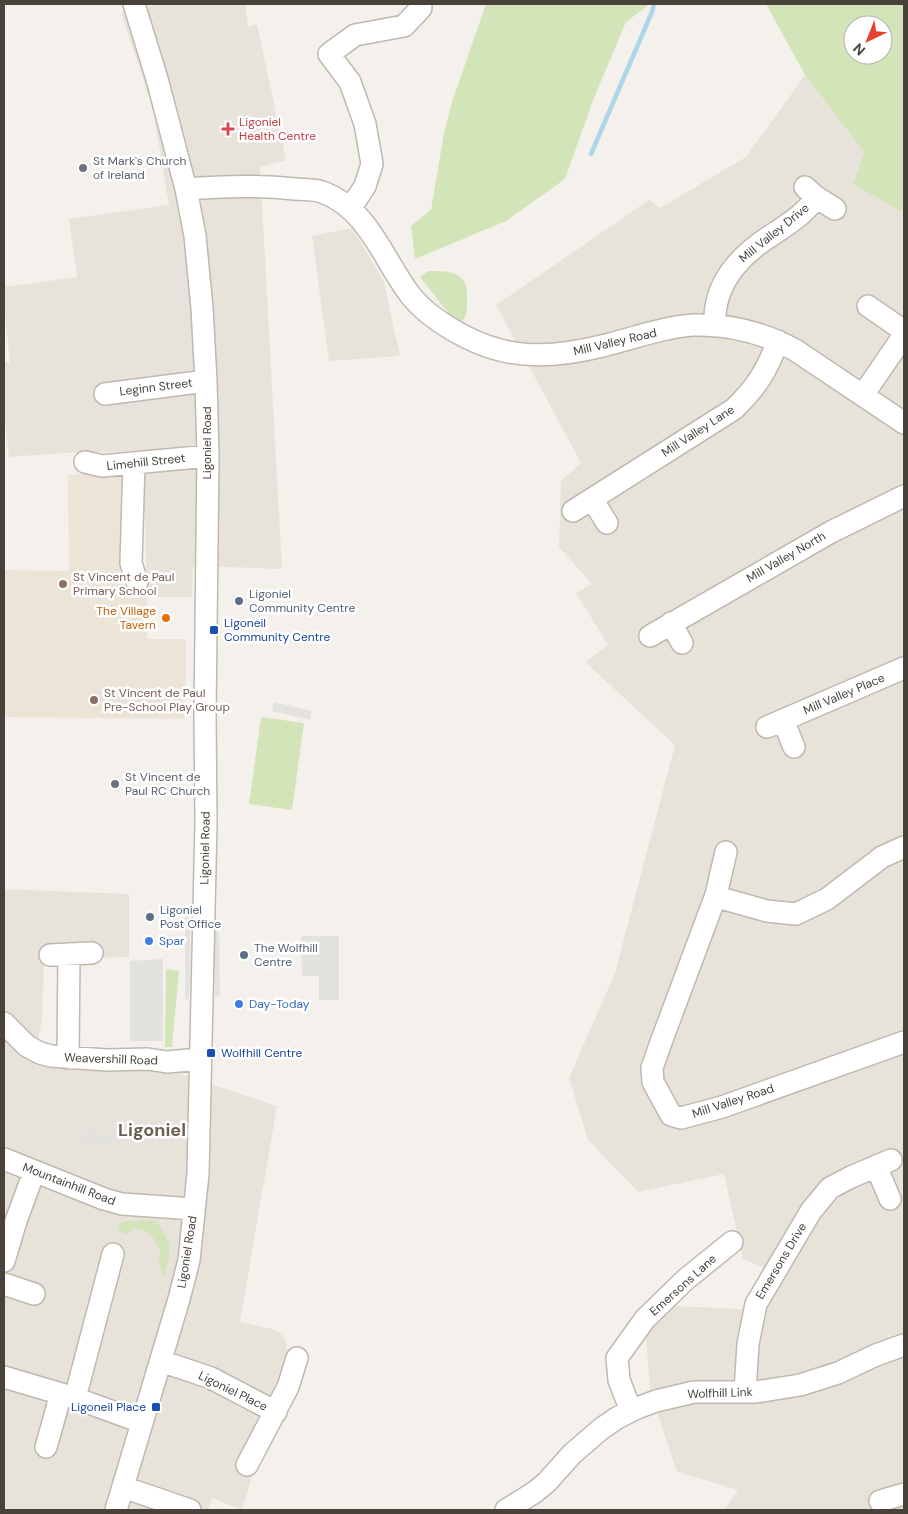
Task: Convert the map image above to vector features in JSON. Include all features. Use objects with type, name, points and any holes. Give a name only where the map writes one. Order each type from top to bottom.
[{"type":"street","name":"Ligoniel Road","points":[[116,1510],[189,1260],[198,1174],[206,822],[205,714],[208,456],[202,308],[196,245],[186,189],[157,79],[134,4]]},
{"type":"street","points":[[350,209],[366,186],[372,164],[365,124],[350,82],[329,54],[355,35],[404,26],[421,8]]},
{"type":"street","name":"Mill Valley Road","points":[[186,189],[225,186],[277,187],[321,192],[343,203],[360,218],[379,245],[397,277],[413,298],[441,323],[472,341],[501,350],[534,355],[566,353],[600,347],[652,332],[692,325],[738,328],[778,341],[795,350],[904,423]]},
{"type":"street","name":"Mill Valley Drive","points":[[714,326],[717,302],[723,286],[735,265],[758,244],[810,208],[811,192],[835,209]]},
{"type":"street","points":[[868,306],[904,331]]},
{"type":"street","points":[[863,395],[904,335]]},
{"type":"street","name":"Mill Valley Lane","points":[[573,511],[734,409],[761,379],[778,341]]},
{"type":"street","name":"Leginn Street","points":[[105,394],[206,381]]},
{"type":"street","name":"Limehill Street","points":[[86,462],[102,466],[208,456]]},
{"type":"street","points":[[134,463],[131,564],[138,582]]},
{"type":"street","name":"Mill Valley North","points":[[650,636],[831,532],[904,496]]},
{"type":"street","points":[[592,499],[607,523]]},
{"type":"street","points":[[670,623],[682,643]]},
{"type":"street","name":"Mill Valley Place","points":[[794,747],[775,723],[904,668]]},
{"type":"street","points":[[716,895],[767,911],[796,914],[827,899],[882,857],[904,847]]},
{"type":"street","name":"Mill Valley Road","points":[[726,852],[716,895],[652,1068],[653,1082],[671,1115],[681,1118],[722,1106],[904,1042]]},
{"type":"street","points":[[68,1058],[59,955],[92,953]]},
{"type":"street","name":"Weavershill Road","points":[[4,1023],[27,1046],[40,1053],[68,1058],[107,1060],[148,1059],[167,1062],[200,1059]]},
{"type":"street","name":"Mountainhill Road","points":[[4,1159],[104,1199],[122,1204],[194,1209]]},
{"type":"street","name":"Emersons Drive","points":[[744,1392],[748,1344],[756,1304],[811,1211],[830,1188],[884,1163],[890,1199]]},
{"type":"street","points":[[4,1261],[34,1172]]},
{"type":"street","name":"Emersons Lane","points":[[631,1411],[619,1380],[617,1358],[645,1319],[685,1280],[732,1242]]},
{"type":"street","points":[[46,1447],[106,1312],[113,1254]]},
{"type":"street","points":[[4,1284],[34,1294]]},
{"type":"street","name":"Wolfhill Link","points":[[506,1510],[547,1482],[572,1454],[594,1434],[617,1418],[656,1400],[694,1392],[756,1392],[780,1389],[838,1374],[876,1355],[904,1345]]},
{"type":"street","name":"Ligoniel Place","points":[[247,1465],[288,1387],[297,1358]]},
{"type":"street","name":"Ligoniel Place","points":[[161,1361],[211,1378],[276,1412]]},
{"type":"street","points":[[4,1377],[142,1421]]},
{"type":"street","points":[[123,1487],[190,1510]]},
{"type":"street","points":[[880,1501],[904,1494]]},
{"type":"shaded area","points":[[158,4],[245,4],[248,26],[257,24],[286,160],[260,167],[282,569],[193,566],[192,597],[147,597],[143,451],[64,453],[9,457],[4,411],[4,363],[10,362],[4,287],[77,277],[69,219],[169,205],[153,110],[121,12]]},
{"type":"shaded area","points":[[805,75],[864,152],[853,184],[904,213],[904,1510],[724,1510],[738,1490],[677,1472],[650,1391],[646,1333],[672,1306],[742,1309],[765,1268],[743,1259],[724,1174],[638,1192],[588,1140],[569,1078],[615,973],[675,745],[585,662],[608,645],[576,593],[592,584],[559,547],[561,481],[581,463],[496,305],[649,200],[660,208],[746,157]]},
{"type":"shaded area","points":[[352,228],[384,282],[400,356],[329,361],[312,236]]},
{"type":"shaded area","points":[[203,246],[209,250],[215,311],[220,375],[215,380]]},
{"type":"shaded area","points":[[184,262],[193,329],[186,326],[179,266]]},
{"type":"shaded area","points":[[215,392],[223,397],[220,517],[216,522]]},
{"type":"shaded area","points":[[138,398],[139,407],[100,412],[99,402]]},
{"type":"shaded area","name":"St Vincent de Paul Primary School","points":[[118,472],[125,477],[122,596],[147,597],[147,639],[186,639],[184,719],[4,717],[4,570],[69,571],[68,475]]},
{"type":"shaded area","points":[[95,691],[180,692],[180,703],[95,702]]},
{"type":"shaded area","points":[[274,702],[312,711],[310,720],[272,711]]},
{"type":"shaded area","points":[[4,889],[129,894],[129,957],[44,960],[42,1019],[34,1063],[161,1067],[277,1106],[240,1322],[276,1330],[286,1339],[287,1350],[280,1378],[239,1464],[254,1470],[242,1510],[212,1498],[208,1510],[4,1510]]},
{"type":"shaded area","points":[[190,913],[189,1000],[185,999],[185,917]]},
{"type":"shaded area","points":[[214,927],[219,933],[220,994],[215,997]]},
{"type":"shaded area","points":[[301,936],[339,936],[339,1000],[319,1000],[319,976],[302,976]]},
{"type":"shaded area","points":[[163,959],[163,1041],[130,1041],[130,961]]},
{"type":"shaded area","points":[[123,1120],[129,1128],[102,1149],[95,1140],[85,1147],[78,1136],[91,1127],[99,1138]]},
{"type":"green space","points":[[486,4],[650,4],[626,22],[594,98],[565,179],[506,221],[415,259],[411,226],[431,210],[444,133],[452,102]]},
{"type":"green space","points":[[766,4],[904,4],[904,213],[853,184],[864,152],[805,75]]},
{"type":"green space","points":[[428,271],[450,272],[456,274],[464,281],[467,290],[467,307],[466,315],[462,321],[450,315],[420,277]]},
{"type":"green space","points":[[261,717],[304,723],[292,810],[249,804]]},
{"type":"green space","points":[[166,969],[179,971],[172,1047],[165,1047]]},
{"type":"green space","points":[[156,1220],[169,1243],[169,1258],[164,1276],[158,1263],[161,1251],[150,1233],[133,1228],[128,1234],[118,1231],[120,1223],[126,1221]]},
{"type":"waterway","points":[[591,154],[654,4]]},
{"type":"place","name":"Ligoniel Health Centre","points":[[228,129]]},
{"type":"place","name":"St Mark's Church of Ireland","points":[[83,168]]},
{"type":"place","name":"St Vincent de Paul Primary School","points":[[63,584]]},
{"type":"place","name":"Ligoniel Community Centre","points":[[239,601]]},
{"type":"place","name":"The Village Tavern","points":[[166,618]]},
{"type":"place","name":"Ligoneil Community Centre","points":[[214,630]]},
{"type":"place","name":"St Vincent de Paul Pre-School Play Group","points":[[94,700]]},
{"type":"place","name":"St Vincent de Paul RC Church","points":[[115,784]]},
{"type":"place","name":"Ligoniel Post Office","points":[[150,917]]},
{"type":"place","name":"Spar","points":[[149,941]]},
{"type":"place","name":"The Wolfhill Centre","points":[[244,955]]},
{"type":"place","name":"Day-Today","points":[[239,1004]]},
{"type":"place","name":"Wolfhill Centre","points":[[211,1053]]},
{"type":"place","name":"Ligoneil Place","points":[[156,1407]]},
{"type":"district","name":"Ligoniel","points":[[152,1130]]}]
